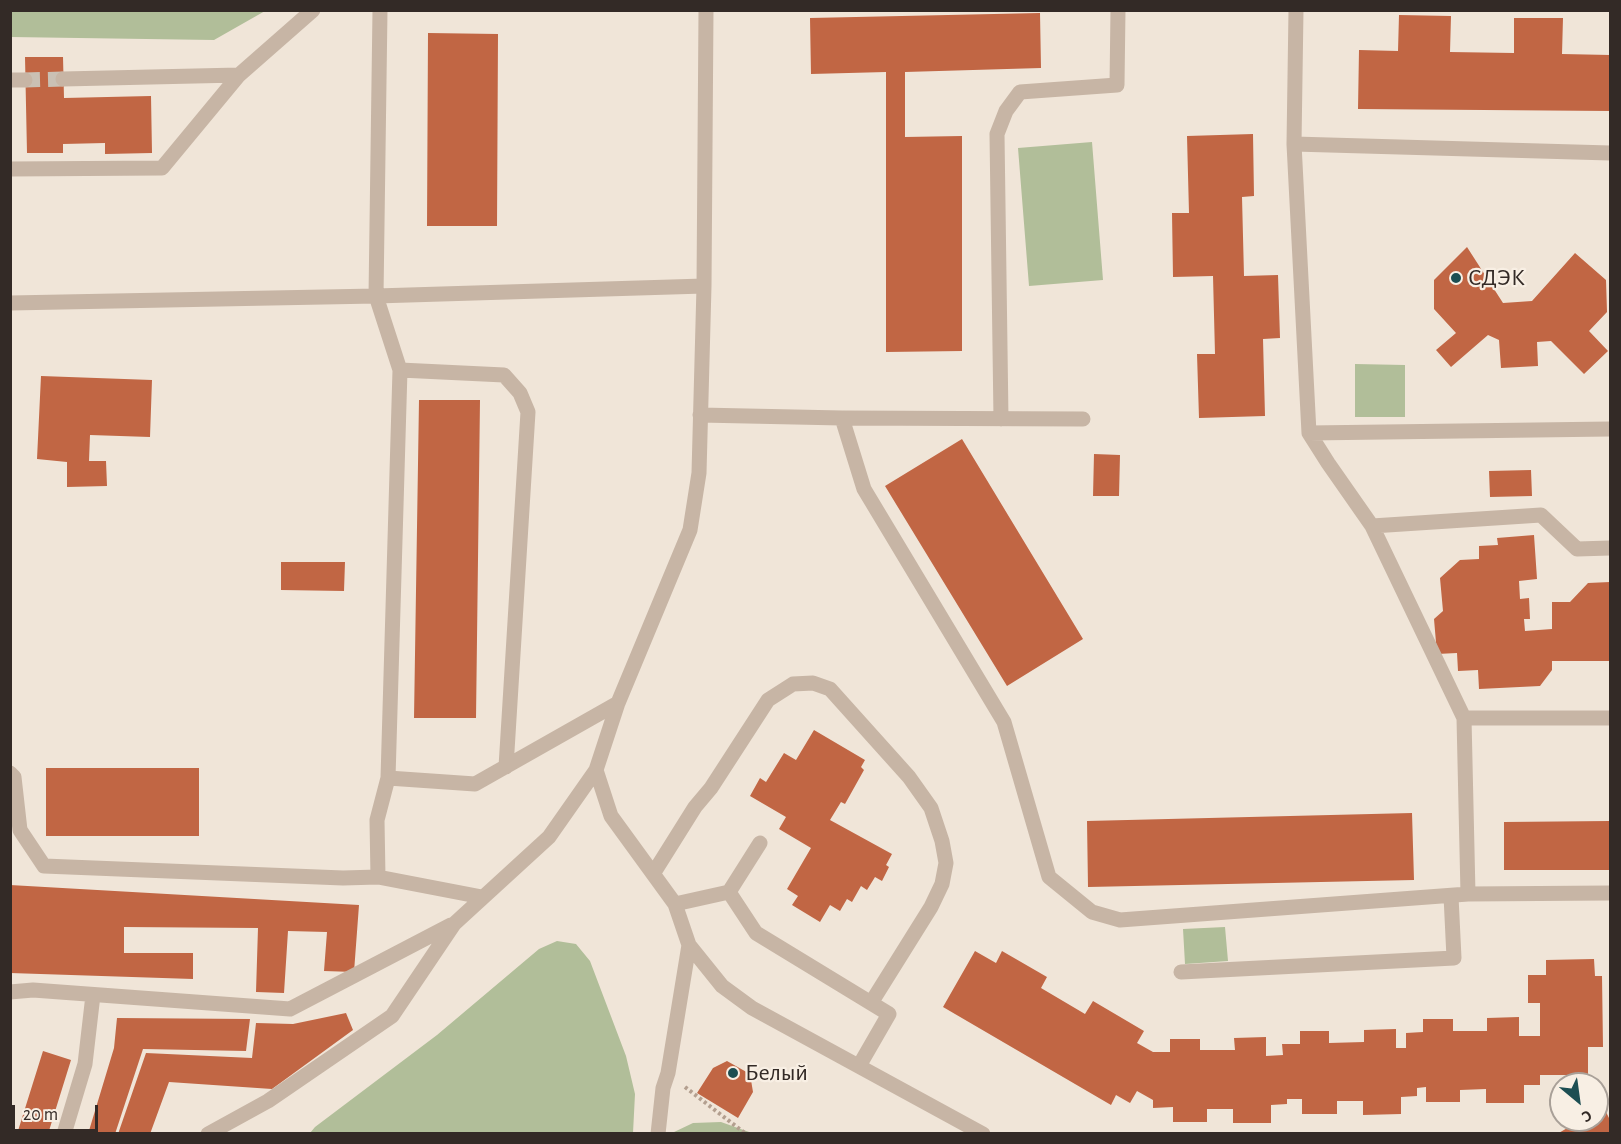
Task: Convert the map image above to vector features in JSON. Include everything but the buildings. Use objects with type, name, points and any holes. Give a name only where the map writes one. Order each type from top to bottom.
[{"type":"street","points":[[10,169],[162,168],[239,75],[313,10]]},
{"type":"street","points":[[378,878],[377,820],[388,778],[399,370],[376,296],[380,10]]},
{"type":"street","points":[[208,1134],[268,1101],[392,1016],[454,924],[549,837],[596,770],[618,703],[690,530],[699,473],[704,286],[706,10]]},
{"type":"street","points":[[1001,419],[997,134],[1006,111],[1020,92],[1117,85],[1118,10]]},
{"type":"street","points":[[1296,10],[1294,144],[1309,433],[1372,526],[1464,718],[1468,894]]},
{"type":"street","points":[[63,79],[239,75]]},
{"type":"street","points":[[1294,144],[1611,153]]},
{"type":"street","points":[[10,303],[376,296],[704,286]]},
{"type":"street","points":[[399,370],[504,375],[520,393],[528,412],[506,767]]},
{"type":"street","points":[[700,415],[842,418],[1083,418]]},
{"type":"street","points":[[842,418],[864,489],[1004,722],[1049,878],[1092,912],[1120,920],[1468,894],[1611,893]]},
{"type":"street","points":[[1309,433],[1611,429]]},
{"type":"street","points":[[1372,526],[1541,515],[1577,549],[1611,548]]},
{"type":"street","points":[[653,874],[695,807],[711,788],[768,700],[794,684],[813,683],[830,689],[909,777],[931,808],[942,841],[945,863],[942,884],[931,907],[871,1003]]},
{"type":"street","points":[[388,778],[475,784],[618,703]]},
{"type":"street","points":[[1464,718],[1611,718]]},
{"type":"street","points":[[596,770],[611,816],[675,904],[689,945],[722,986],[752,1008],[983,1134]]},
{"type":"street","points":[[10,773],[14,777],[20,830],[44,866],[378,878],[482,897]]},
{"type":"street","points":[[675,904],[729,892],[760,843]]},
{"type":"street","points":[[729,892],[756,933],[889,1014],[859,1066]]},
{"type":"street","points":[[1181,972],[1454,958],[1451,896]]},
{"type":"street","points":[[10,992],[33,990],[290,1009],[454,924]]},
{"type":"street","points":[[658,1134],[663,1088],[668,1073],[689,945]]},
{"type":"street","points":[[64,1134],[85,1064],[93,995]]},
{"type":"path","points":[[668,1073],[746,1134]]},
{"type":"green space","points":[[11,10],[265,11],[214,40],[11,37]]},
{"type":"green space","points":[[1092,142],[1103,280],[1029,286],[1018,148]]},
{"type":"green space","points":[[1355,364],[1405,365],[1405,417],[1355,417]]},
{"type":"green space","points":[[1225,927],[1228,961],[1185,964],[1183,929]]},
{"type":"green space","points":[[557,941],[576,944],[590,961],[626,1056],[635,1094],[633,1133],[310,1133],[437,1035],[539,949]]},
{"type":"green space","points":[[721,1122],[752,1133],[672,1133],[693,1123]]},
{"type":"tunnel","points":[[25,80],[63,79]]},
{"type":"place","name":"СДЭК","points":[[1456,278]]},
{"type":"place","name":"Белый","points":[[733,1073]]}]
